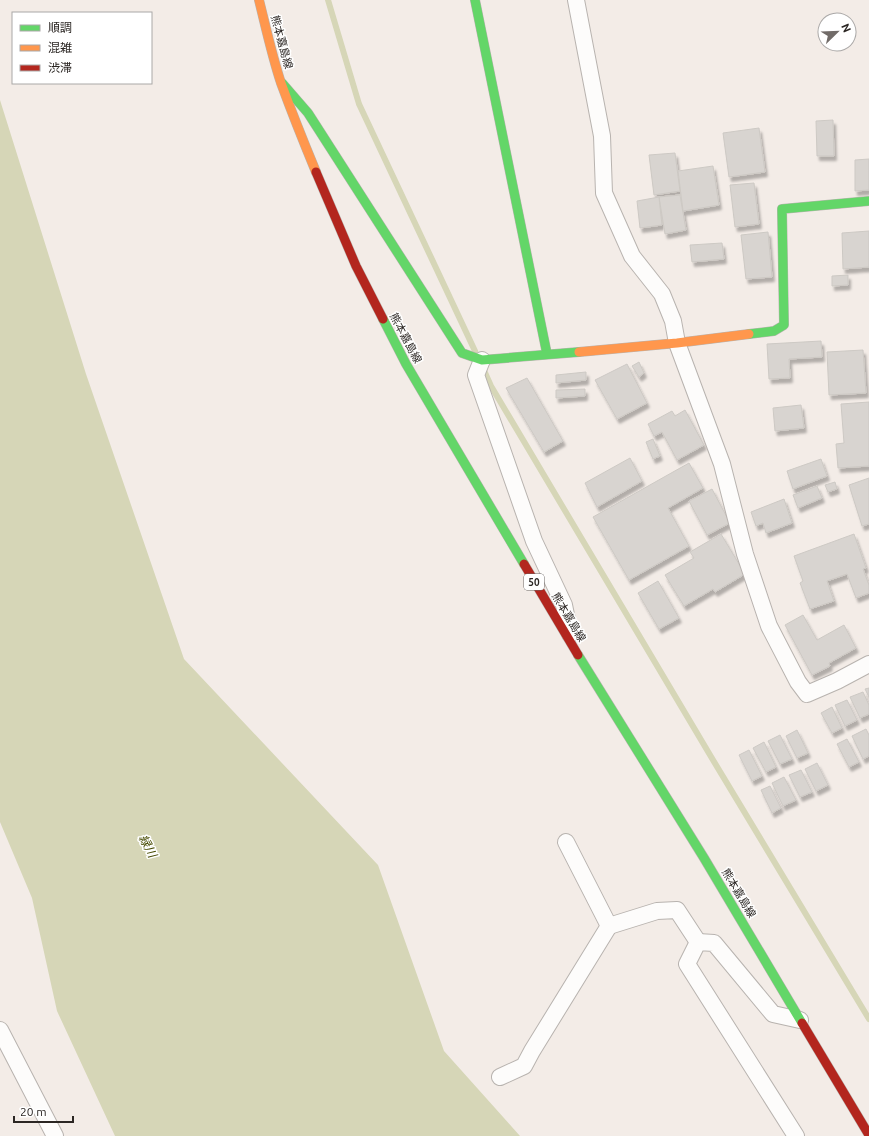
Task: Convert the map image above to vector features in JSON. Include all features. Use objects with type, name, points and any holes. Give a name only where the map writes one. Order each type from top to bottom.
[{"type":"main road","name":"熊本嘉島線","points":[[259,0],[281,82],[301,136],[356,266],[398,350],[572,646],[704,858],[869,1135]]},
{"type":"main road","points":[[475,0],[547,354]]},
{"type":"main road","points":[[281,82],[308,113],[462,353],[482,360],[677,343],[774,331],[784,325],[782,209],[869,201]]},
{"type":"main road","points":[[858,1116],[869,1123]]},
{"type":"street","points":[[576,0],[602,136],[604,193],[632,256],[662,294],[673,320],[677,343],[722,464],[745,554],[769,626],[798,682],[807,694],[837,681],[869,664]]},
{"type":"street","points":[[482,360],[476,375],[534,541],[564,605],[572,646]]},
{"type":"street","points":[[566,842],[609,926]]},
{"type":"street","points":[[500,1076],[524,1066],[609,926],[657,910],[677,910],[698,942]]},
{"type":"street","points":[[698,942],[714,943],[773,1014],[800,1020]]},
{"type":"street","points":[[698,942],[687,964],[796,1136]]},
{"type":"street","points":[[2,1038],[55,1136]]},
{"type":"water","name":"緑川","points":[[0,100],[86,374],[184,659],[378,865],[444,1051],[520,1136],[115,1136],[57,1011],[32,898],[0,822]]},
{"type":"building","points":[[833,120],[834,156],[817,156],[816,121]]},
{"type":"building","points":[[759,128],[765,172],[729,177],[723,133]]},
{"type":"building","points":[[675,153],[680,191],[654,195],[649,155]]},
{"type":"building","points":[[869,159],[869,190],[855,191],[855,160]]},
{"type":"building","points":[[713,166],[719,205],[683,211],[678,171]]},
{"type":"building","points":[[754,183],[759,224],[735,227],[730,185]]},
{"type":"building","points":[[680,195],[686,230],[665,234],[659,197]]},
{"type":"building","points":[[659,197],[662,225],[640,228],[637,201]]},
{"type":"building","points":[[869,231],[869,267],[843,269],[842,233]]},
{"type":"building","points":[[768,232],[772,277],[746,279],[741,235]]},
{"type":"building","points":[[722,243],[724,259],[692,262],[690,245]]},
{"type":"building","points":[[848,275],[848,285],[832,286],[832,276]]},
{"type":"building","points":[[821,341],[822,357],[789,359],[790,378],[769,379],[767,344]]},
{"type":"building","points":[[863,350],[866,393],[829,395],[827,352]]},
{"type":"building","points":[[639,362],[644,373],[639,377],[632,366]]},
{"type":"building","points":[[627,364],[647,403],[617,419],[595,380]]},
{"type":"building","points":[[586,372],[586,380],[556,383],[556,375]]},
{"type":"building","points":[[527,378],[563,441],[544,452],[506,388]]},
{"type":"building","points":[[585,389],[585,396],[556,398],[556,390]]},
{"type":"building","points":[[869,402],[869,466],[838,468],[836,444],[844,443],[841,404]]},
{"type":"building","points":[[801,405],[804,428],[775,431],[773,408]]},
{"type":"building","points":[[685,410],[704,445],[677,460],[662,432],[654,436],[648,424],[672,411],[675,416]]},
{"type":"building","points":[[653,439],[660,456],[653,459],[646,442]]},
{"type":"building","points":[[630,458],[642,481],[597,507],[585,483]]},
{"type":"building","points":[[821,459],[827,476],[793,489],[787,471]]},
{"type":"building","points":[[689,463],[703,488],[668,508],[689,546],[629,580],[593,517]]},
{"type":"building","points":[[869,478],[869,524],[862,526],[849,485]]},
{"type":"building","points":[[835,482],[837,489],[828,492],[825,485]]},
{"type":"building","points":[[817,486],[822,498],[798,508],[793,495]]},
{"type":"building","points":[[712,489],[730,523],[707,535],[689,501]]},
{"type":"building","points":[[784,499],[792,523],[766,533],[763,523],[756,526],[751,512]]},
{"type":"building","points":[[721,534],[745,574],[715,592],[713,589],[684,606],[665,575],[694,558],[690,552]]},
{"type":"building","points":[[854,534],[866,568],[863,569],[869,585],[869,593],[856,598],[847,574],[827,581],[834,601],[810,609],[800,583],[803,581],[794,556]]},
{"type":"building","points":[[658,581],[679,618],[659,629],[638,593]]},
{"type":"building","points":[[803,615],[817,640],[844,625],[856,648],[829,663],[830,666],[812,675],[785,625]]},
{"type":"building","points":[[869,688],[869,697],[865,689]]},
{"type":"building","points":[[863,692],[869,705],[869,714],[860,718],[850,697]]},
{"type":"building","points":[[847,700],[857,720],[845,726],[835,705]]},
{"type":"building","points":[[832,707],[842,728],[832,733],[821,713]]},
{"type":"building","points":[[866,729],[869,735],[869,756],[863,759],[852,736]]},
{"type":"building","points":[[797,730],[808,753],[797,758],[786,736]]},
{"type":"building","points":[[780,735],[792,759],[780,764],[768,741]]},
{"type":"building","points":[[847,739],[859,762],[849,767],[837,744]]},
{"type":"building","points":[[764,742],[776,767],[766,772],[753,748]]},
{"type":"building","points":[[749,750],[762,776],[752,781],[739,755]]},
{"type":"building","points":[[817,763],[828,785],[816,791],[805,769]]},
{"type":"building","points":[[801,770],[812,792],[800,797],[789,775]]},
{"type":"building","points":[[784,777],[796,800],[783,806],[772,783]]},
{"type":"building","points":[[770,786],[781,808],[772,813],[761,790]]},
{"type":"waterway","points":[[328,0],[359,104],[475,351]]},
{"type":"waterway","points":[[482,366],[491,386],[869,1019]]},
{"type":"traffic: fast","points":[[475,0],[547,354]]},
{"type":"traffic: fast","points":[[282,83],[308,113],[462,353],[482,360],[579,352]]},
{"type":"traffic: fast","points":[[749,334],[774,331],[784,325],[782,209],[869,201]]},
{"type":"traffic: fast","points":[[383,319],[406,364],[524,564]]},
{"type":"traffic: fast","points":[[578,655],[704,858],[802,1023]]},
{"type":"traffic: slow","points":[[259,0],[281,83],[316,172]]},
{"type":"traffic: slow","points":[[579,352],[677,343],[749,334]]},
{"type":"traffic: jam","points":[[316,172],[356,266],[383,319]]},
{"type":"traffic: jam","points":[[524,564],[578,655]]},
{"type":"traffic: jam","points":[[802,1023],[869,1135]]}]
